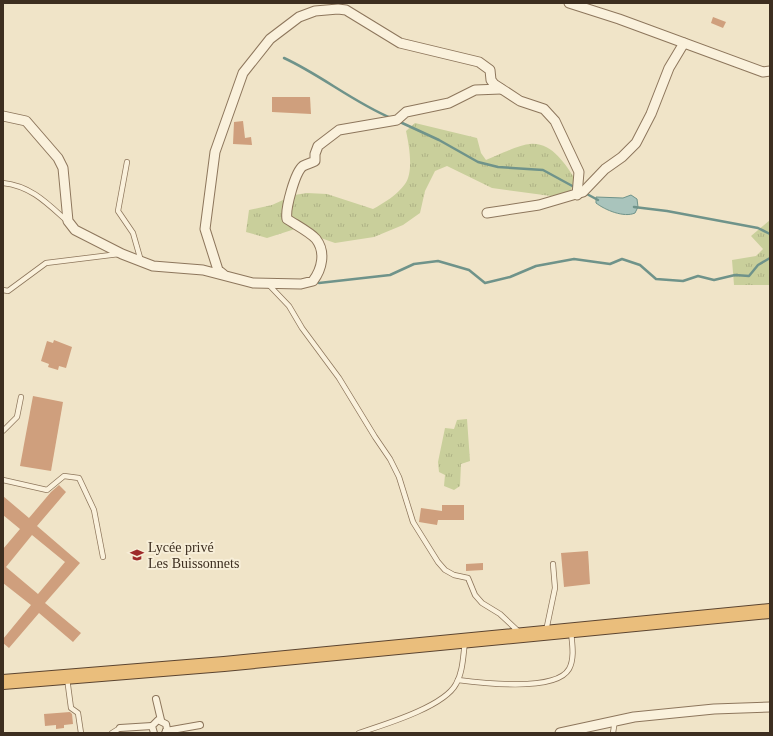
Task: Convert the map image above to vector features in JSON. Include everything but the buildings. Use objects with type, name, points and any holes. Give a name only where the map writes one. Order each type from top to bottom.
[{"type":"highway","points":[[3,682],[224,664],[770,611]]},
{"type":"street","points":[[568,3],[620,19],[763,72],[770,71]]},
{"type":"street","points":[[223,274],[218,270],[205,229],[211,169],[218,139],[243,74],[270,40],[299,17],[315,11],[331,8],[346,10],[400,43],[486,65],[490,70],[491,80],[501,89],[520,101],[544,109],[555,121],[579,172],[577,195]]},
{"type":"street","points":[[487,214],[538,205],[577,195],[586,189],[605,169],[622,157],[636,143],[651,114],[669,68],[684,43]]},
{"type":"street","points":[[3,116],[26,121],[58,158],[63,168],[68,204],[68,222],[75,230],[122,254],[153,266],[203,270],[253,283],[301,284],[313,281],[321,267],[322,256],[316,239],[287,219],[286,213],[299,173],[303,167],[315,161],[316,150],[323,141],[339,130],[398,120],[406,112],[449,103],[475,90],[501,89]]},
{"type":"street","points":[[156,700],[161,720],[166,724],[165,732],[200,725]]},
{"type":"street","points":[[560,733],[615,720],[714,709],[770,707]]},
{"type":"street","points":[[154,733],[152,726],[155,721],[161,720]]},
{"type":"street","points":[[120,728],[152,726]]},
{"type":"lane","points":[[127,162],[118,211],[133,233],[141,261]]},
{"type":"lane","points":[[3,183],[16,184],[34,192],[68,222]]},
{"type":"lane","points":[[3,290],[8,291],[46,263],[122,254]]},
{"type":"lane","points":[[267,283],[288,306],[302,328],[339,378],[375,437],[390,458],[399,477],[413,522],[438,562],[445,570],[454,575],[468,578],[475,594],[482,603],[500,614],[522,635]]},
{"type":"lane","points":[[3,431],[17,417],[21,397]]},
{"type":"lane","points":[[3,480],[47,490],[64,476],[78,478],[94,510],[103,556]]},
{"type":"lane","points":[[546,632],[555,588],[553,564]]},
{"type":"lane","points":[[458,680],[489,684],[529,684],[564,675],[569,669],[572,658],[571,630]]},
{"type":"lane","points":[[359,733],[396,721],[443,699],[453,689],[458,680],[465,640]]},
{"type":"lane","points":[[67,676],[71,708],[78,713],[81,733]]},
{"type":"lane","points":[[613,733],[615,720]]},
{"type":"lane","points":[[112,733],[120,728]]},
{"type":"green space","points":[[415,123],[477,138],[481,153],[486,160],[515,148],[530,144],[538,144],[545,147],[557,155],[575,179],[570,193],[551,196],[492,188],[447,166],[435,171],[425,191],[420,213],[403,225],[374,237],[335,243],[295,229],[267,238],[246,232],[249,210],[272,205],[294,195],[307,193],[327,194],[373,209],[386,201],[398,192],[408,179],[410,158],[406,131]]},
{"type":"green space","points":[[770,220],[770,285],[734,285],[732,260],[756,256],[763,249],[751,236]]},
{"type":"green space","points":[[467,419],[470,461],[461,464],[460,486],[454,490],[444,486],[445,475],[439,472],[438,462],[445,428],[454,429],[457,420]]},
{"type":"water","points":[[631,195],[637,199],[638,207],[635,213],[631,214],[620,214],[604,208],[596,203],[596,197],[623,198]]},
{"type":"waterway","points":[[284,58],[311,72],[377,112],[391,118]]},
{"type":"waterway","points":[[400,122],[439,140],[478,162],[498,167],[543,170],[576,188]]},
{"type":"waterway","points":[[585,193],[598,200]]},
{"type":"waterway","points":[[634,207],[667,211],[758,228],[770,234]]},
{"type":"waterway","points":[[319,283],[390,275],[414,264],[438,261],[469,270],[485,283],[510,277],[536,266],[574,259],[610,264],[622,259],[640,265],[656,279],[683,281],[698,276],[714,280],[735,275],[749,276],[758,265],[770,258]]},
{"type":"place","name":"Lycée privé Les Buissonnets","points":[[137,555]]}]
